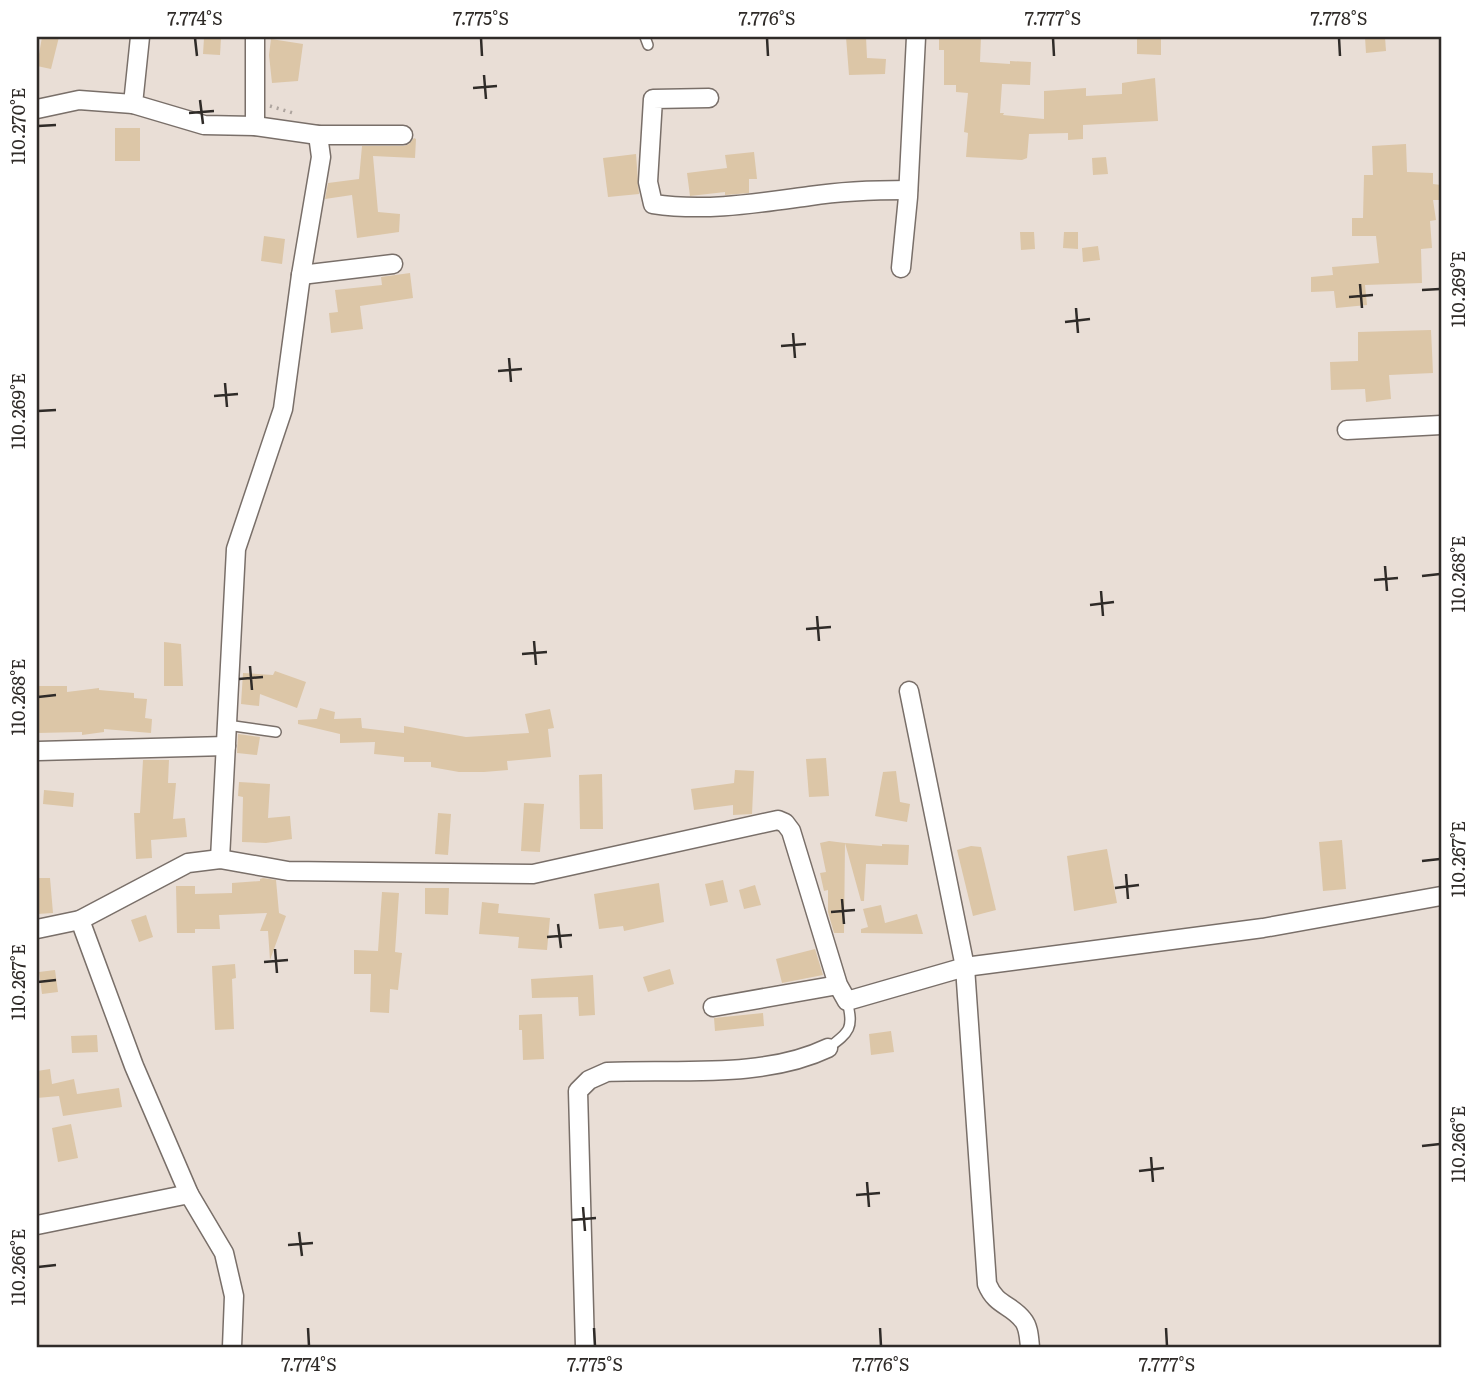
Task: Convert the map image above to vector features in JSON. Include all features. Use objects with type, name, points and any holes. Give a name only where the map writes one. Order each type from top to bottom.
[{"type":"street","points":[[133,104],[140,37]]},
{"type":"street","points":[[255,37],[255,126]]},
{"type":"street","points":[[901,268],[916,37]]},
{"type":"street","points":[[709,97],[653,99],[648,183],[653,204],[673,207],[761,205],[852,191],[908,190]]},
{"type":"street","points":[[37,109],[79,100],[133,104],[204,125],[255,126],[318,135],[403,135]]},
{"type":"street","points":[[220,859],[236,549],[283,409],[301,275],[321,157],[318,135]]},
{"type":"street","points":[[301,275],[393,264]]},
{"type":"street","points":[[1348,430],[1441,425]]},
{"type":"street","points":[[909,691],[965,967],[987,1284],[996,1301],[1024,1320],[1030,1347]]},
{"type":"street","points":[[38,751],[226,746]]},
{"type":"street","points":[[37,929],[80,920],[188,863],[220,859],[288,871],[533,874],[778,820],[785,823],[791,831],[842,993]]},
{"type":"street","points":[[713,1007],[842,993],[965,967],[1263,928],[1441,896]]},
{"type":"street","points":[[80,920],[134,1066],[189,1194],[224,1253],[234,1296],[232,1347]]},
{"type":"street","points":[[585,1347],[578,1091],[589,1080],[607,1072],[756,1068],[805,1059],[828,1048]]},
{"type":"street","points":[[37,1226],[189,1194]]},
{"type":"lane","points":[[227,724],[276,732]]},
{"type":"lane","points":[[828,1048],[844,1036],[852,1020],[842,993]]},
{"type":"building","points":[[42,37],[59,37],[51,69],[37,66]]},
{"type":"building","points":[[846,37],[866,37],[867,58],[886,59],[885,74],[849,75]]},
{"type":"building","points":[[939,37],[981,37],[980,62],[1031,62],[1030,85],[1002,84],[1000,113],[1004,113],[1003,115],[1044,119],[1044,91],[1086,88],[1086,96],[1122,94],[1122,83],[1155,78],[1158,121],[1083,125],[1083,139],[1068,140],[1068,133],[1029,134],[1027,158],[1022,160],[966,157],[968,133],[964,132],[968,93],[956,92],[956,85],[944,85],[944,50],[939,50]]},
{"type":"building","points":[[1137,37],[1161,37],[1161,55],[1137,54]]},
{"type":"building","points":[[1365,37],[1385,37],[1386,51],[1366,53]]},
{"type":"building","points":[[204,38],[221,38],[220,55],[203,54]]},
{"type":"building","points":[[271,39],[303,44],[298,81],[272,83],[269,55]]},
{"type":"building","points":[[115,128],[140,128],[140,161],[115,161]]},
{"type":"building","points":[[414,138],[415,158],[373,156],[378,212],[400,214],[399,232],[357,238],[352,195],[325,199],[328,183],[359,179],[362,146],[404,146]]},
{"type":"building","points":[[1406,144],[1407,172],[1433,173],[1433,184],[1441,185],[1441,200],[1433,200],[1436,220],[1430,221],[1432,248],[1421,249],[1422,283],[1365,285],[1367,305],[1336,308],[1334,291],[1311,292],[1311,277],[1333,275],[1332,267],[1379,263],[1376,236],[1352,236],[1352,218],[1363,218],[1364,175],[1373,175],[1372,146]]},
{"type":"building","points":[[754,152],[757,179],[749,179],[749,193],[725,195],[725,192],[690,196],[687,173],[727,168],[725,155]]},
{"type":"building","points":[[636,154],[639,194],[608,197],[603,158]]},
{"type":"building","points":[[1106,157],[1108,174],[1093,175],[1092,158]]},
{"type":"building","points":[[1020,232],[1034,232],[1035,249],[1021,250]]},
{"type":"building","points":[[1064,232],[1078,232],[1078,249],[1063,248]]},
{"type":"building","points":[[264,236],[285,239],[282,264],[261,261]]},
{"type":"building","points":[[1098,246],[1100,260],[1083,262],[1082,248]]},
{"type":"building","points":[[410,273],[413,298],[360,306],[363,329],[331,333],[329,313],[338,312],[335,290],[382,285],[381,277]]},
{"type":"building","points":[[1431,330],[1433,373],[1389,375],[1391,399],[1366,402],[1365,389],[1331,390],[1330,362],[1358,361],[1358,332]]},
{"type":"building","points":[[164,642],[181,644],[183,686],[164,686]]},
{"type":"building","points":[[275,671],[306,682],[297,708],[260,694],[259,706],[241,704],[243,673],[273,675]]},
{"type":"building","points":[[37,686],[67,686],[67,692],[99,688],[134,693],[134,698],[147,699],[145,718],[152,719],[151,733],[104,729],[104,732],[82,735],[82,732],[37,733]]},
{"type":"building","points":[[320,708],[335,712],[334,719],[361,718],[362,728],[404,733],[404,726],[466,737],[529,733],[525,714],[550,709],[554,728],[548,729],[551,757],[507,761],[508,770],[484,772],[459,772],[431,767],[431,762],[404,762],[404,757],[374,754],[375,742],[340,743],[340,734],[298,724],[298,720],[317,719]]},
{"type":"building","points":[[238,734],[260,737],[257,755],[237,753]]},
{"type":"building","points":[[826,758],[829,796],[809,797],[806,759]]},
{"type":"building","points":[[143,760],[169,760],[168,783],[176,783],[173,819],[185,818],[187,837],[151,840],[152,858],[136,859],[134,813],[140,813]]},
{"type":"building","points":[[735,770],[754,771],[752,814],[733,815],[733,805],[694,810],[691,789],[734,783]]},
{"type":"building","points":[[896,771],[900,802],[910,804],[907,822],[875,816],[883,772]]},
{"type":"building","points":[[602,774],[603,829],[580,829],[579,775]]},
{"type":"building","points":[[239,782],[270,784],[268,818],[290,816],[292,839],[266,843],[242,842],[243,797],[238,796]]},
{"type":"building","points":[[44,790],[74,793],[73,807],[43,804]]},
{"type":"building","points":[[524,803],[544,804],[540,852],[521,851]]},
{"type":"building","points":[[438,813],[451,814],[448,855],[435,854]]},
{"type":"building","points":[[1342,840],[1346,889],[1323,891],[1319,842]]},
{"type":"building","points":[[820,843],[845,843],[844,933],[834,933],[828,912],[828,890],[824,891],[820,873],[826,872]]},
{"type":"building","points":[[845,843],[909,845],[908,865],[866,864],[864,901],[861,901]]},
{"type":"building","points":[[971,846],[981,847],[996,910],[973,916],[957,850]]},
{"type":"building","points":[[1107,849],[1117,903],[1074,911],[1067,856]]},
{"type":"building","points":[[37,878],[50,878],[53,913],[37,914]]},
{"type":"building","points":[[263,878],[276,880],[279,913],[286,916],[270,960],[268,931],[260,931],[267,913],[219,915],[220,929],[195,929],[195,933],[177,933],[176,886],[195,886],[195,894],[232,893],[232,883],[260,881]]},
{"type":"building","points":[[723,880],[728,902],[710,906],[705,884]]},
{"type":"building","points":[[659,883],[664,922],[624,931],[623,926],[599,929],[594,894]]},
{"type":"building","points":[[755,885],[761,905],[744,909],[739,890]]},
{"type":"building","points":[[425,888],[449,888],[448,915],[425,914]]},
{"type":"building","points":[[382,892],[399,893],[395,952],[402,953],[398,990],[390,989],[389,1013],[370,1012],[371,974],[354,974],[354,950],[378,951]]},
{"type":"building","points":[[482,902],[499,904],[498,913],[550,918],[547,950],[518,948],[519,937],[479,934]]},
{"type":"building","points":[[881,905],[885,923],[917,914],[923,934],[861,933],[861,929],[868,927],[863,909]]},
{"type":"building","points":[[146,915],[153,937],[139,942],[131,920]]},
{"type":"building","points":[[815,949],[823,975],[782,983],[776,959]]},
{"type":"building","points":[[235,964],[236,978],[232,979],[234,1029],[215,1030],[212,966]]},
{"type":"building","points":[[670,969],[674,984],[648,992],[643,977]]},
{"type":"building","points":[[55,970],[58,992],[42,994],[39,972]]},
{"type":"building","points":[[593,975],[595,1015],[579,1016],[578,997],[532,998],[531,979]]},
{"type":"building","points":[[763,1013],[764,1026],[715,1031],[714,1018]]},
{"type":"building","points":[[542,1014],[544,1059],[523,1060],[519,1015]]},
{"type":"building","points":[[891,1031],[894,1052],[871,1055],[869,1034]]},
{"type":"building","points":[[97,1035],[98,1052],[72,1053],[71,1036]]},
{"type":"building","points":[[50,1069],[52,1084],[74,1079],[77,1094],[119,1088],[122,1107],[63,1116],[59,1096],[37,1098],[37,1071]]},
{"type":"building","points":[[71,1124],[78,1158],[58,1162],[52,1128]]}]
